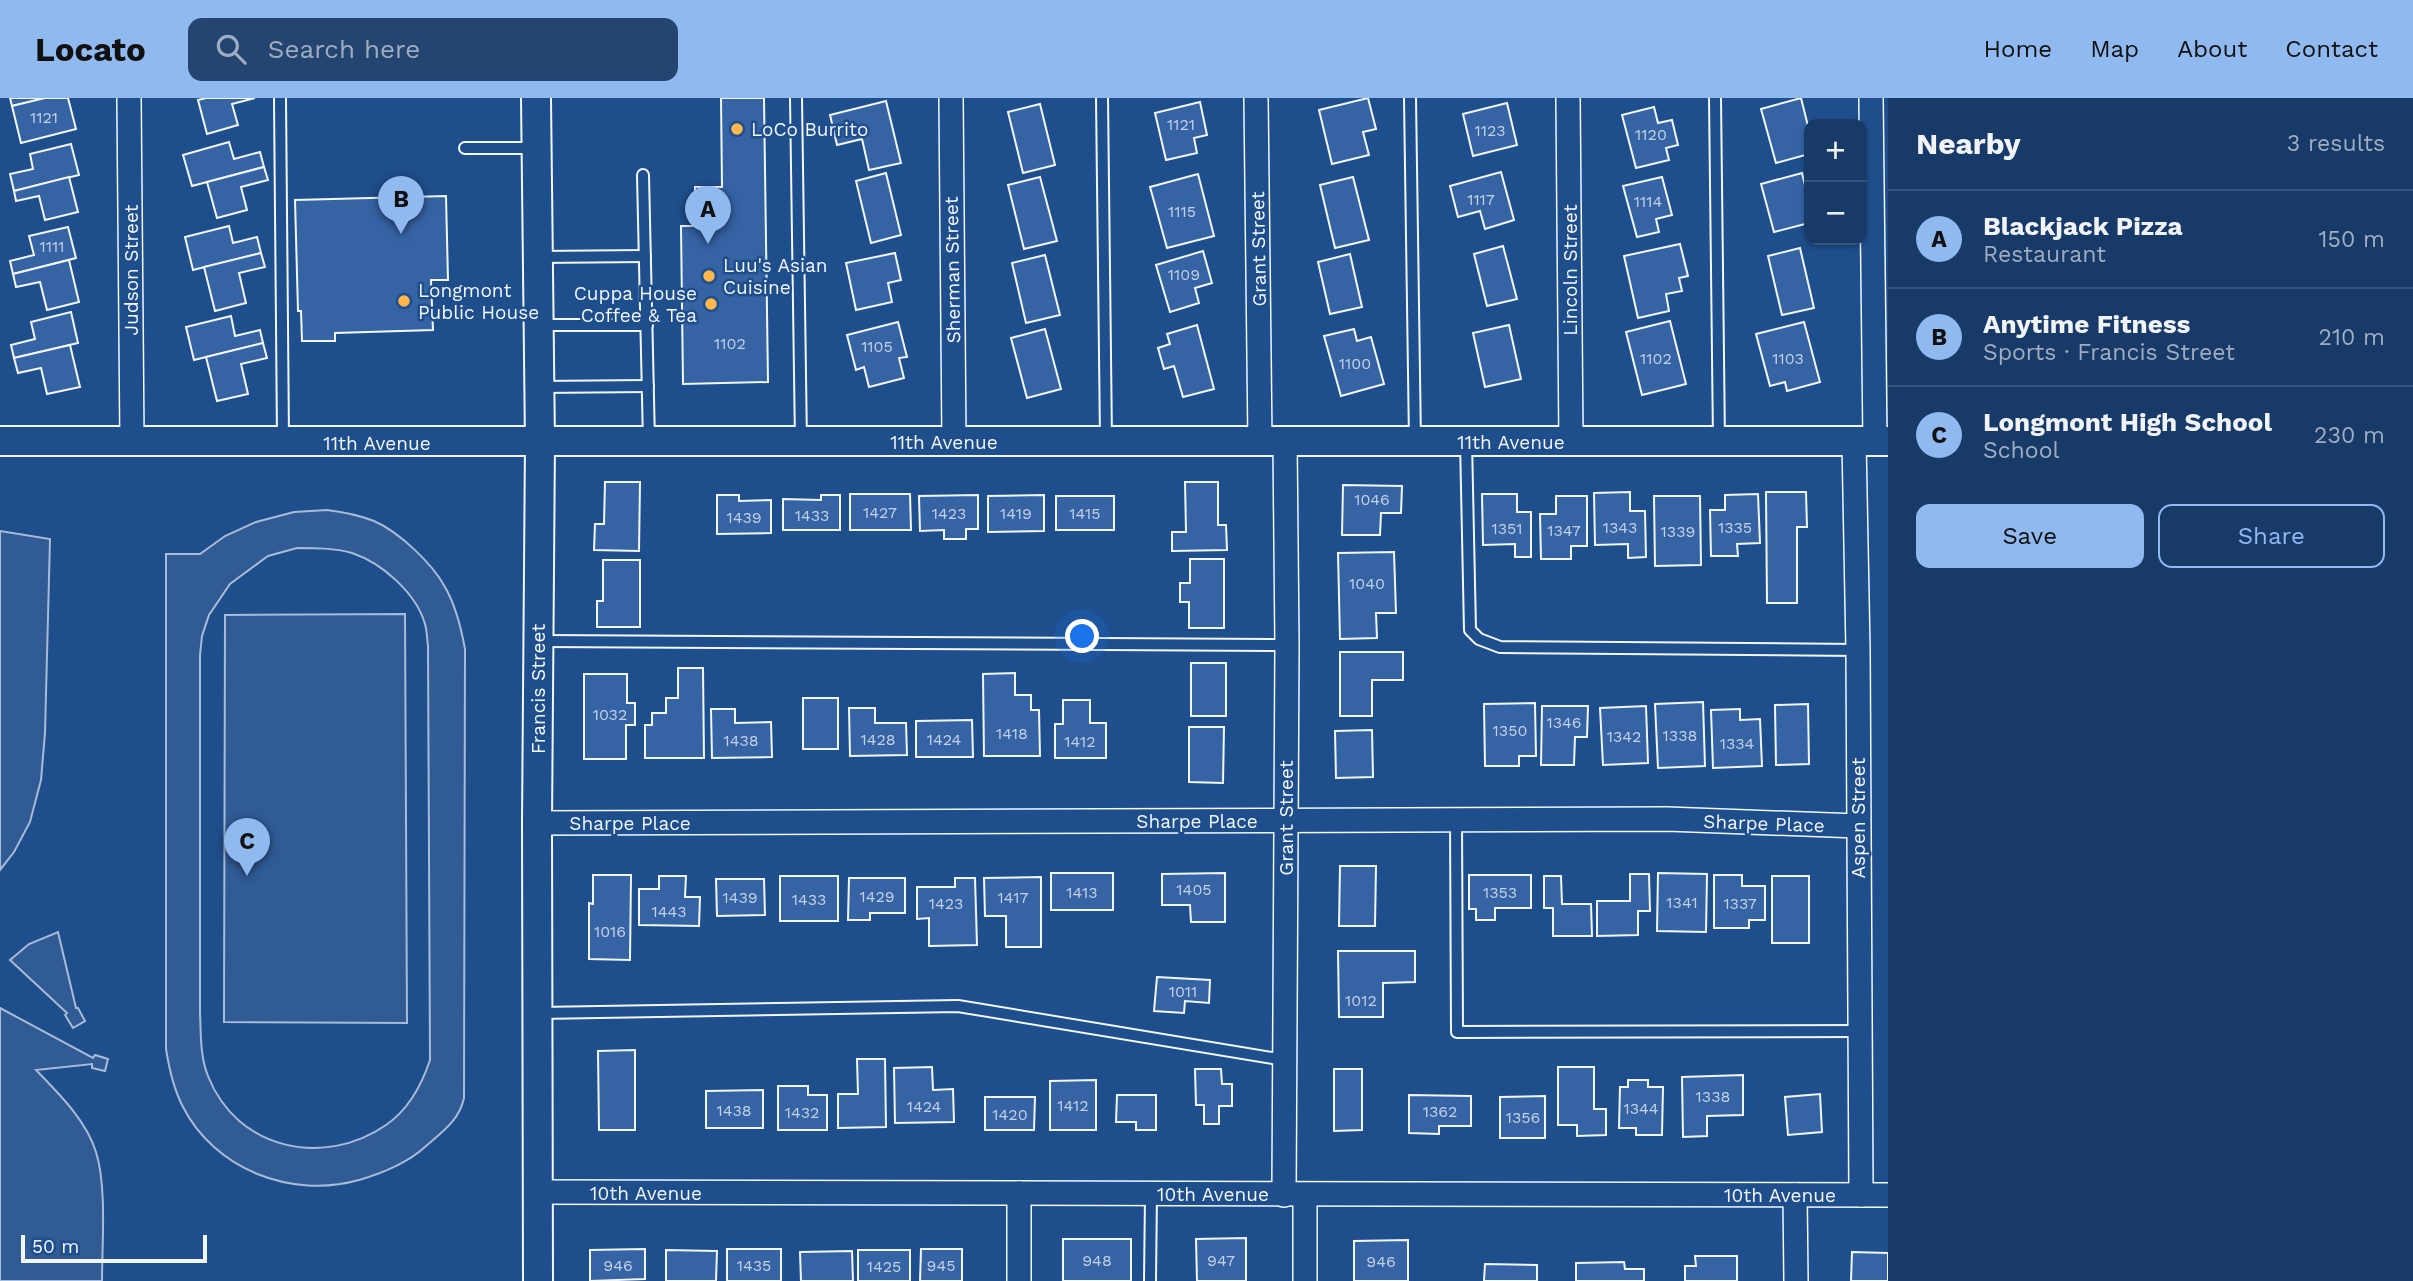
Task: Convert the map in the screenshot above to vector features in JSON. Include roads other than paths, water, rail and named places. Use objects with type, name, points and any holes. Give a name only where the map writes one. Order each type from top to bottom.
[{"type":"street","name":"Judson Street","points":[[129,98],[132,442]]},
{"type":"street","name":"Francis Street","points":[[536,98],[540,442],[538,1281]]},
{"type":"street","name":"Sherman Street","points":[[951,98],[954,442]]},
{"type":"street","name":"Grant Street","points":[[1256,98],[1273,442],[1287,645],[1284,1060],[1305,1281]]},
{"type":"street","name":"Lincoln Street","points":[[1568,98],[1571,442]]},
{"type":"street","name":"Aspen Street","points":[[1861,1195],[1858,650],[1872,442],[1871,98]]},
{"type":"street","name":"11th Avenue","points":[[0,441],[1872,442]]},
{"type":"street","name":"Sharpe Place","points":[[537,823],[1667,819],[1858,826]]},
{"type":"street","name":"10th Avenue","points":[[537,1192],[1888,1195]]},
{"type":"street","points":[[1019,1193],[1019,1281]]},
{"type":"street","points":[[1794,1195],[1796,1281]]},
{"type":"lane","points":[[280,98],[283,442]]},
{"type":"lane","points":[[796,98],[801,442]]},
{"type":"lane","points":[[1102,98],[1106,442]]},
{"type":"lane","points":[[1410,98],[1415,442]]},
{"type":"lane","points":[[1715,98],[1719,442]]},
{"type":"lane","points":[[465,148],[536,148]]},
{"type":"lane","points":[[643,175],[649,442]]},
{"type":"lane","points":[[538,257],[645,256]]},
{"type":"lane","points":[[538,325],[647,325]]},
{"type":"lane","points":[[539,387],[648,386]]},
{"type":"lane","points":[[1466,442],[1470,630],[1479,639],[1500,647],[1858,650]]},
{"type":"lane","points":[[538,641],[1287,645]]},
{"type":"lane","points":[[1456,820],[1457,1032],[1860,1031]]},
{"type":"lane","points":[[537,1013],[958,1006],[1284,1060]]},
{"type":"lane","points":[[1150,1281],[1151,1194]]},
{"type":"place","name":"LoCo Burrito","points":[[737,129]]},
{"type":"place","name":"Anytime Fitness","points":[[401,234]]},
{"type":"place","name":"Blackjack Pizza","points":[[708,244]]},
{"type":"place","name":"Luu's Asian Cuisine","points":[[709,276]]},
{"type":"place","name":"Longmont Public House","points":[[404,301]]},
{"type":"place","name":"Cuppa House Coffee & Tea","points":[[711,304]]},
{"type":"place","name":"Longmont High School","points":[[247,876]]}]
